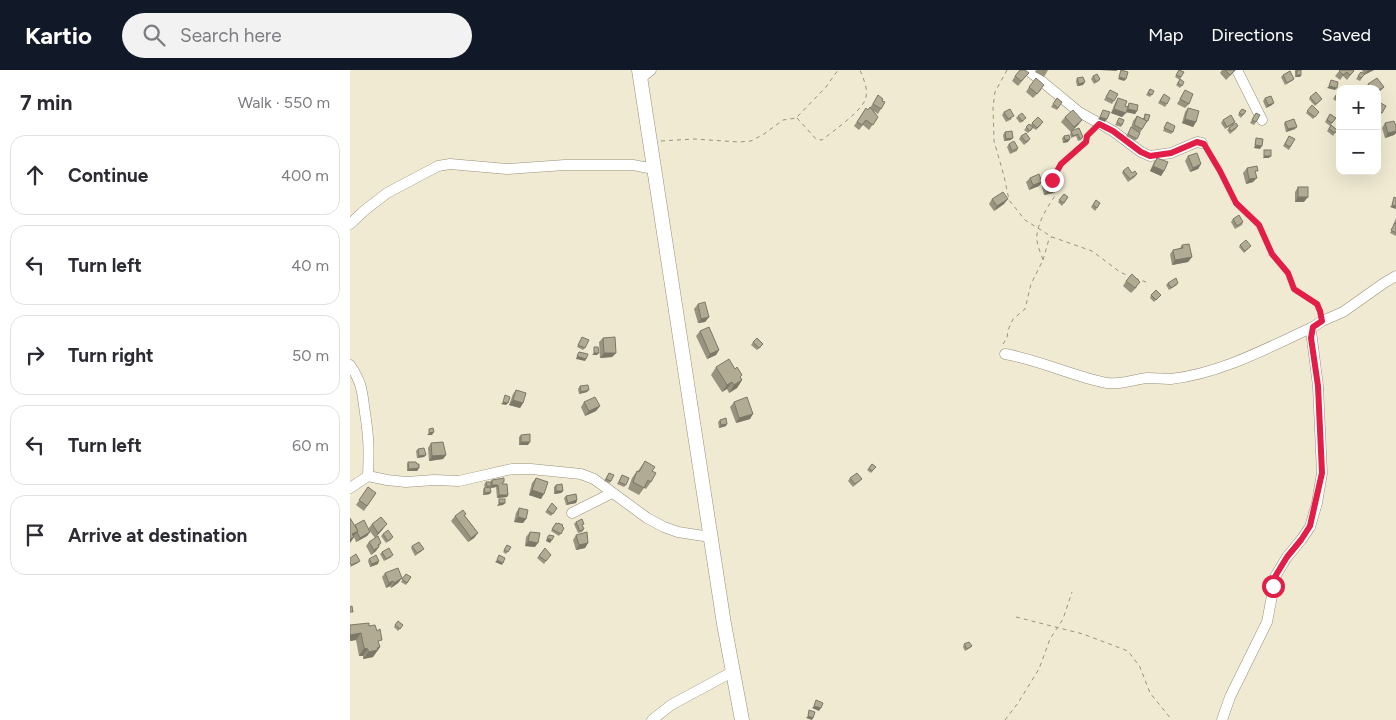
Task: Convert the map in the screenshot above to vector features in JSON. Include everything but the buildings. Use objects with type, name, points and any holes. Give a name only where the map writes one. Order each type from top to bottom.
[{"type":"main road","points":[[643,73],[654,169],[710,537],[732,672],[742,720]]},
{"type":"street","points":[[1028,70],[1079,112],[1113,131],[1141,152],[1150,156],[1171,153],[1197,142],[1202,142]]},
{"type":"street","points":[[1237,70],[1262,120]]},
{"type":"street","points":[[350,224],[388,193],[438,166],[460,164],[507,169],[565,165],[633,165],[654,169]]},
{"type":"street","points":[[1005,354],[1024,357],[1040,364],[1109,383],[1148,378],[1170,379],[1232,364],[1343,312],[1377,287],[1396,276]]},
{"type":"street","points":[[1222,720],[1230,697],[1267,622],[1276,575],[1310,526],[1316,503],[1322,473],[1318,386],[1311,338],[1318,324]]},
{"type":"street","points":[[350,365],[358,376],[363,394],[369,438],[368,476]]},
{"type":"street","points":[[350,488],[368,476],[396,482],[459,481],[500,471],[531,469],[581,474],[594,479],[664,527],[678,532],[710,537]]},
{"type":"street","points":[[572,512],[612,493]]},
{"type":"street","points":[[652,720],[671,705],[732,672]]},
{"type":"path","points":[[651,142],[694,139],[744,142],[758,138],[783,120],[796,118],[826,87],[838,70]]},
{"type":"path","points":[[796,118],[816,139],[822,140],[852,115],[865,101],[866,91],[860,70]]},
{"type":"path","points":[[1007,70],[995,92],[993,107],[994,141],[1009,200],[1025,220],[1052,237],[1092,251],[1120,272],[1146,282]]},
{"type":"path","points":[[1043,260],[1037,240],[1038,227],[1055,196],[1052,180],[1069,155],[1086,142],[1087,136],[1099,124]]},
{"type":"path","points":[[1202,142],[1220,171],[1236,203],[1259,225],[1272,254],[1288,273],[1294,289],[1317,304],[1320,311],[1318,324]]},
{"type":"path","points":[[1005,354],[1003,344],[1007,338],[1008,330],[1013,319],[1025,309],[1031,284],[1043,260],[1048,239],[1052,237]]},
{"type":"path","points":[[1005,720],[1018,703],[1038,669],[1050,639],[1064,619],[1072,592]]},
{"type":"path","points":[[1016,617],[1083,634],[1128,651],[1140,667],[1150,693],[1172,720]]},
{"type":"route","points":[[1052,180],[1061,164],[1086,142],[1087,136],[1099,124],[1113,131],[1141,152],[1150,156],[1171,153],[1197,142],[1202,142],[1220,171],[1239,208],[1259,225],[1272,254],[1288,273],[1294,289],[1317,304],[1322,321],[1313,327],[1311,338],[1318,386],[1322,473],[1310,526],[1287,557],[1276,575],[1273,586]]}]
